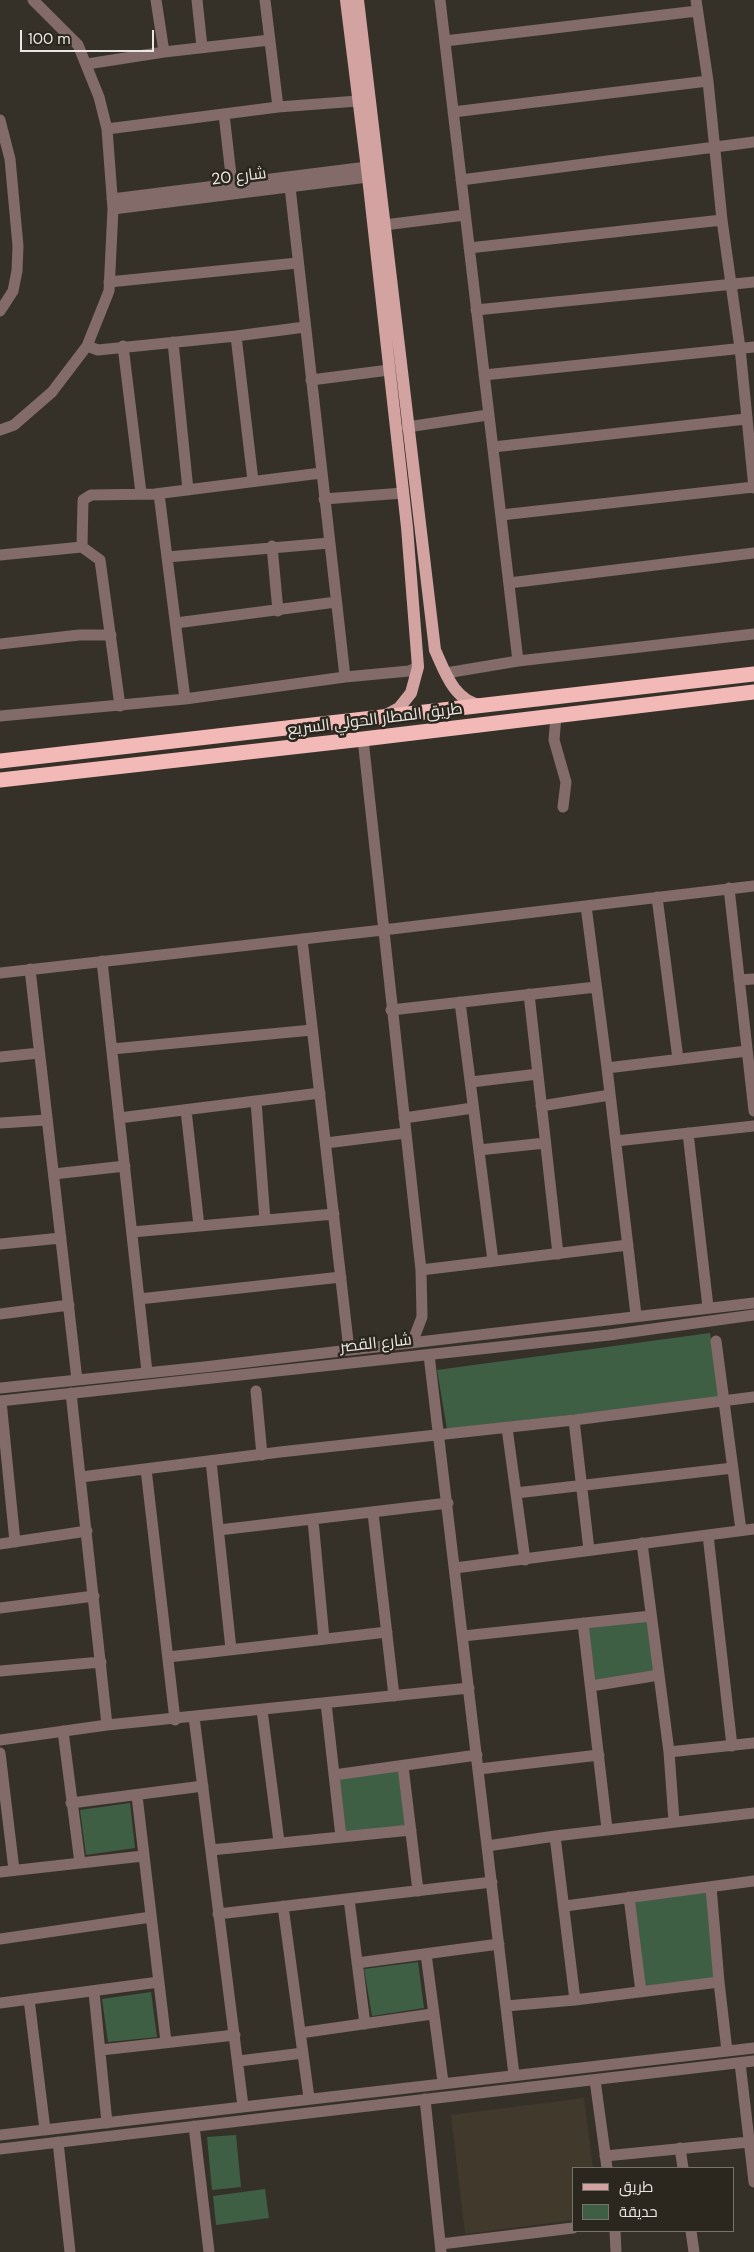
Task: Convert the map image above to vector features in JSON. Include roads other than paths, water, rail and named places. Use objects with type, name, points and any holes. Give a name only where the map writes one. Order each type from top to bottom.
[{"type":"highway","name":"طريق المطار الحولي السريع","points":[[0,761],[754,674]]},
{"type":"highway","name":"طريق المطار الحولي السريع","points":[[0,780],[754,692]]},
{"type":"main road","points":[[346,0],[403,493],[411,513],[435,650],[446,674],[460,696],[467,701],[485,706]]},
{"type":"main road","points":[[358,0],[407,427],[418,667],[411,693],[399,708],[381,717]]},
{"type":"street","points":[[0,430],[14,425],[52,392],[87,346],[109,291],[113,204],[107,129],[99,97],[78,45],[34,0]]},
{"type":"street","points":[[156,0],[164,52]]},
{"type":"street","points":[[196,0],[202,47]]},
{"type":"street","points":[[265,0],[278,107]]},
{"type":"street","points":[[440,0],[518,661]]},
{"type":"street","points":[[445,41],[696,5],[708,81],[722,220],[740,348],[754,487],[501,514]]},
{"type":"street","points":[[86,64],[202,47],[270,40]]},
{"type":"street","points":[[453,112],[708,81]]},
{"type":"street","points":[[107,129],[278,107],[358,100]]},
{"type":"street","points":[[224,114],[232,184]]},
{"type":"street","points":[[0,120],[10,159],[18,246],[17,271],[13,291],[0,311]]},
{"type":"street","points":[[461,180],[754,142]]},
{"type":"street","name":"شارع 20","points":[[113,204],[232,184],[367,172]]},
{"type":"street","name":"شارع 20","points":[[113,204],[290,187],[367,172]]},
{"type":"street","points":[[290,187],[297,263],[345,678]]},
{"type":"street","points":[[0,197],[12,196]]},
{"type":"street","points":[[384,225],[465,215]]},
{"type":"street","points":[[469,248],[722,220]]},
{"type":"street","points":[[109,282],[297,263]]},
{"type":"street","points":[[476,310],[731,286],[754,282]]},
{"type":"street","points":[[87,346],[98,350],[305,327]]},
{"type":"street","points":[[236,336],[253,481]]},
{"type":"street","points":[[172,342],[188,490]]},
{"type":"street","points":[[123,346],[141,493]]},
{"type":"street","points":[[484,375],[754,347]]},
{"type":"street","points":[[311,380],[389,370]]},
{"type":"street","points":[[407,427],[488,415]]},
{"type":"street","points":[[493,448],[746,419]]},
{"type":"street","points":[[82,547],[83,500],[90,495],[159,494],[321,473]]},
{"type":"street","points":[[324,499],[403,493]]},
{"type":"street","points":[[159,494],[185,699]]},
{"type":"street","points":[[167,557],[272,546],[329,543]]},
{"type":"street","points":[[272,546],[278,611]]},
{"type":"street","points":[[0,555],[82,547],[100,560],[112,635],[120,706]]},
{"type":"street","points":[[509,584],[754,553]]},
{"type":"street","points":[[176,624],[278,611],[302,605],[336,602]]},
{"type":"street","points":[[446,674],[518,661],[754,634]]},
{"type":"street","points":[[0,644],[79,635],[112,635]]},
{"type":"street","points":[[0,716],[185,699],[409,671],[418,667]]},
{"type":"street","points":[[556,716],[554,740],[566,782],[563,807]]},
{"type":"street","points":[[363,739],[421,1270],[422,1318],[412,1343]]},
{"type":"street","points":[[0,973],[754,886]]},
{"type":"street","points":[[729,888],[754,1111]]},
{"type":"street","points":[[657,897],[678,1059]]},
{"type":"street","points":[[586,906],[636,1315]]},
{"type":"street","points":[[302,939],[349,1350]]},
{"type":"street","points":[[102,962],[147,1372]]},
{"type":"street","points":[[30,969],[78,1380]]},
{"type":"street","points":[[739,980],[754,979]]},
{"type":"street","points":[[392,1010],[596,987]]},
{"type":"street","points":[[529,994],[558,1254]]},
{"type":"street","points":[[460,1002],[494,1261]]},
{"type":"street","points":[[112,1049],[312,1030]]},
{"type":"street","points":[[607,1068],[747,1051]]},
{"type":"street","points":[[0,1057],[39,1053]]},
{"type":"street","points":[[471,1082],[538,1074]]},
{"type":"street","points":[[119,1118],[320,1093]]},
{"type":"street","points":[[541,1106],[610,1095]]},
{"type":"street","points":[[256,1101],[265,1220]]},
{"type":"street","points":[[404,1118],[473,1108]]},
{"type":"street","points":[[186,1110],[200,1226]]},
{"type":"street","points":[[0,1123],[47,1120]]},
{"type":"street","points":[[616,1141],[754,1126]]},
{"type":"street","points":[[326,1143],[406,1132]]},
{"type":"street","points":[[688,1133],[708,1307]]},
{"type":"street","points":[[479,1150],[546,1143]]},
{"type":"street","points":[[54,1174],[125,1166]]},
{"type":"street","points":[[132,1232],[334,1214]]},
{"type":"street","points":[[0,1244],[61,1238]]},
{"type":"street","points":[[421,1270],[628,1245]]},
{"type":"street","points":[[139,1299],[341,1277]]},
{"type":"street","points":[[222,1371],[349,1350],[754,1302]]},
{"type":"street","points":[[0,1314],[69,1305]]},
{"type":"street","name":"شارع القصر","points":[[0,1401],[71,1393],[185,1374],[429,1355],[617,1334],[754,1314]]},
{"type":"street","points":[[616,1318],[613,1325],[617,1334]]},
{"type":"street","points":[[597,1320],[601,1327],[598,1336]]},
{"type":"street","points":[[716,1341],[741,1530]]},
{"type":"street","points":[[429,1355],[440,1435],[514,2076]]},
{"type":"street","points":[[0,1388],[147,1372],[185,1374]]},
{"type":"street","points":[[256,1391],[262,1454]]},
{"type":"street","points":[[71,1393],[82,1477],[107,1725]]},
{"type":"street","points":[[82,1477],[262,1454],[507,1428],[754,1398]]},
{"type":"street","points":[[0,1401],[5,1488],[15,1542]]},
{"type":"street","points":[[574,1420],[589,1550]]},
{"type":"street","points":[[507,1428],[525,1560]]},
{"type":"street","points":[[210,1461],[219,1530],[230,1650]]},
{"type":"street","points":[[516,1493],[733,1468]]},
{"type":"street","points":[[146,1469],[175,1720]]},
{"type":"street","points":[[219,1530],[448,1503]]},
{"type":"street","points":[[373,1513],[394,1696]]},
{"type":"street","points":[[313,1520],[324,1639]]},
{"type":"street","points":[[455,1568],[754,1529]]},
{"type":"street","points":[[0,1544],[87,1531]]},
{"type":"street","points":[[708,1535],[732,1746]]},
{"type":"street","points":[[642,1543],[669,1752],[674,1822]]},
{"type":"street","points":[[0,1608],[94,1596]]},
{"type":"street","points":[[463,1636],[652,1616]]},
{"type":"street","points":[[583,1623],[607,1829]]},
{"type":"street","points":[[168,1657],[387,1632]]},
{"type":"street","points":[[0,1672],[101,1662]]},
{"type":"street","points":[[591,1686],[659,1675]]},
{"type":"street","points":[[0,1740],[107,1725],[175,1720],[469,1688]]},
{"type":"street","points":[[326,1703],[341,1837]]},
{"type":"street","points":[[262,1710],[279,1842]]},
{"type":"street","points":[[194,1717],[243,2106]]},
{"type":"street","points":[[63,1731],[80,1863]]},
{"type":"street","points":[[669,1752],[754,1743]]},
{"type":"street","points":[[0,1753],[14,1870]]},
{"type":"street","points":[[334,1775],[477,1755]]},
{"type":"street","points":[[478,1769],[599,1755]]},
{"type":"street","points":[[403,1766],[418,1891]]},
{"type":"street","points":[[72,1803],[203,1786]]},
{"type":"street","points":[[137,1796],[166,2042]]},
{"type":"street","points":[[487,1846],[607,1829],[754,1812]]},
{"type":"street","points":[[211,1850],[411,1830]]},
{"type":"street","points":[[555,1836],[575,2000]]},
{"type":"street","points":[[0,1872],[143,1856]]},
{"type":"street","points":[[565,1906],[754,1881]]},
{"type":"street","points":[[218,1914],[492,1882]]},
{"type":"street","points":[[711,1887],[727,2051]]},
{"type":"street","points":[[629,1897],[641,1992]]},
{"type":"street","points":[[349,1898],[365,2024]]},
{"type":"street","points":[[284,1906],[309,2098]]},
{"type":"street","points":[[0,1939],[151,1917]]},
{"type":"street","points":[[357,1963],[499,1944]]},
{"type":"street","points":[[426,1954],[432,2014],[443,2082]]},
{"type":"street","points":[[0,2004],[159,1982]]},
{"type":"street","points":[[506,2006],[575,2000],[719,1982]]},
{"type":"street","points":[[94,1992],[107,2123]]},
{"type":"street","points":[[29,2000],[45,2130]]},
{"type":"street","points":[[300,2033],[432,2014]]},
{"type":"street","points":[[101,2050],[235,2034]]},
{"type":"street","points":[[0,2135],[443,2082],[514,2076],[754,2048]]},
{"type":"street","points":[[238,2061],[303,2052]]},
{"type":"street","points":[[0,2149],[140,2131],[754,2061]]},
{"type":"street","points":[[636,2062],[635,2069],[638,2075]]},
{"type":"street","points":[[740,2063],[754,2182]]},
{"type":"street","points":[[613,2065],[616,2070],[616,2077]]},
{"type":"street","points":[[595,2080],[607,2167]]},
{"type":"street","points":[[425,2099],[441,2248],[572,2228]]},
{"type":"street","points":[[172,2115],[169,2122],[172,2128]]},
{"type":"street","points":[[137,2119],[141,2125],[140,2131]]},
{"type":"street","points":[[194,2126],[209,2252]]},
{"type":"street","points":[[58,2142],[70,2252]]},
{"type":"street","points":[[605,2156],[749,2142]]},
{"type":"street","points":[[680,2148],[683,2167]]},
{"type":"street","points":[[614,2232],[616,2252]]},
{"type":"street","points":[[691,2232],[694,2252]]}]
